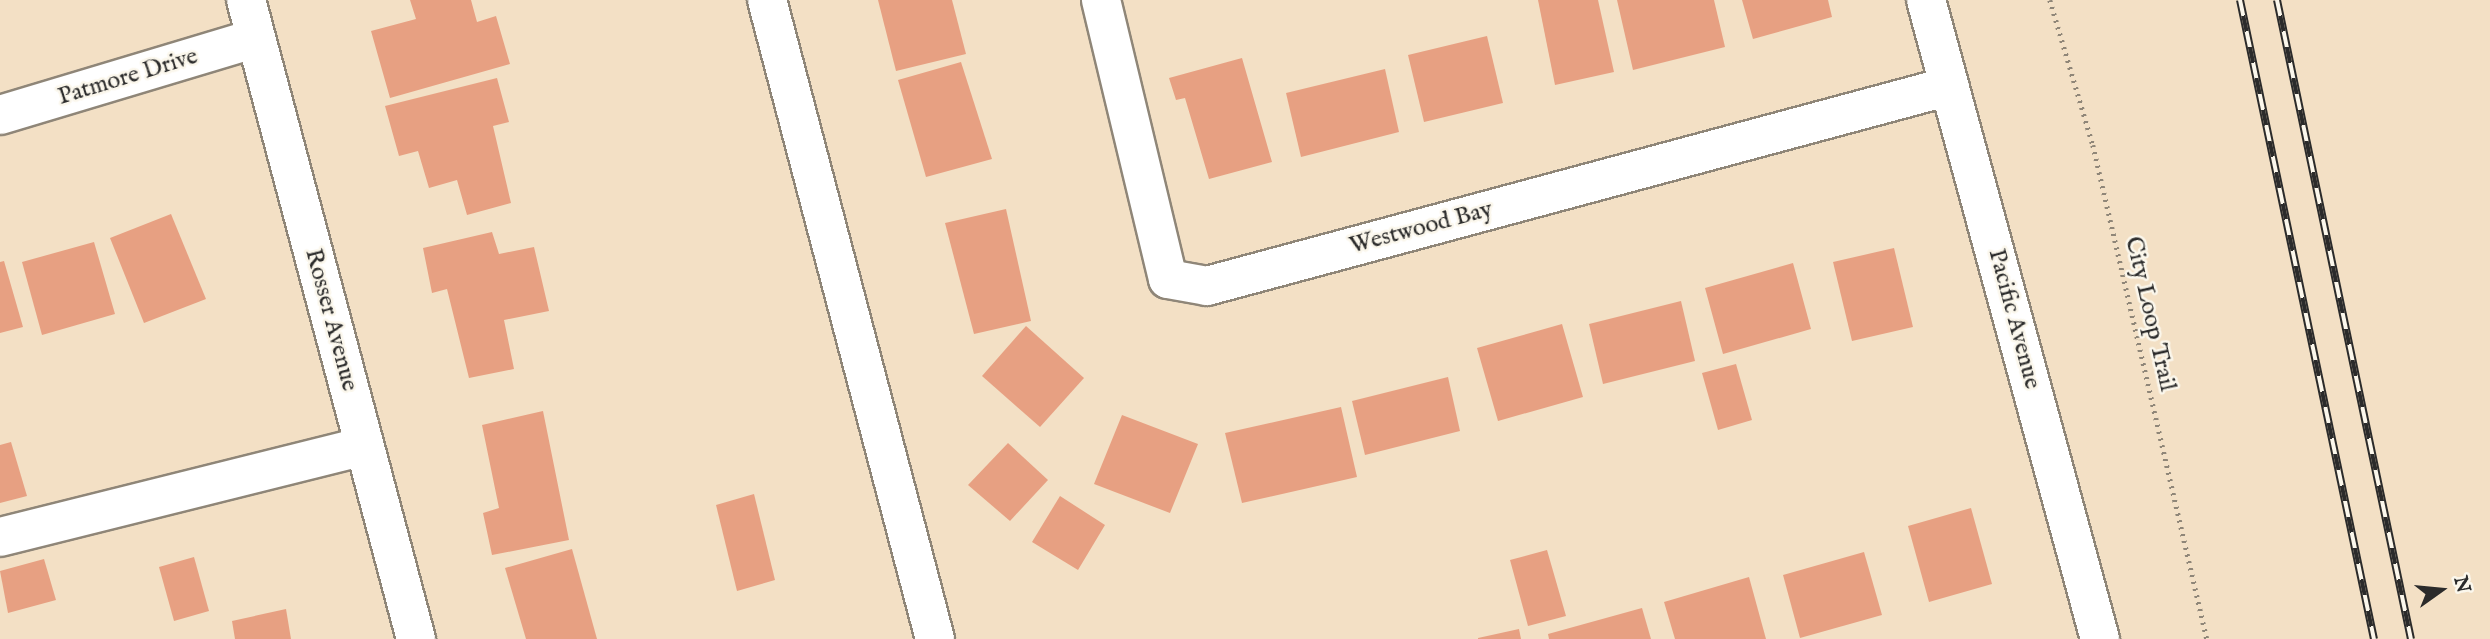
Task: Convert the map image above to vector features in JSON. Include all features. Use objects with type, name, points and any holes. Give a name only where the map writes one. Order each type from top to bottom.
[{"type":"street","name":"Rosser Avenue","points":[[246,0],[416,639]]},
{"type":"street","points":[[767,0],[935,639]]},
{"type":"street","name":"Westwood Bay","points":[[1101,0],[1168,279],[1207,286],[1950,86]]},
{"type":"street","name":"Pacific Avenue","points":[[1926,0],[2100,639]]},
{"type":"street","name":"Patmore Drive","points":[[0,115],[256,38]]},
{"type":"street","points":[[0,537],[364,446]]},
{"type":"path","name":"City Loop Trail","points":[[2050,0],[2093,145],[2207,639]]},
{"type":"building","points":[[410,0],[471,0],[477,22],[496,16],[510,64],[390,98],[371,31],[416,19]]},
{"type":"building","points":[[878,0],[952,0],[966,54],[896,71]]},
{"type":"building","points":[[1538,0],[1598,0],[1614,72],[1555,85]]},
{"type":"building","points":[[1617,0],[1714,0],[1725,47],[1633,70]]},
{"type":"building","points":[[1742,0],[1828,0],[1832,17],[1753,39]]},
{"type":"building","points":[[1487,36],[1503,103],[1424,122],[1408,55]]},
{"type":"building","points":[[1242,58],[1272,162],[1209,179],[1185,98],[1176,100],[1169,78]]},
{"type":"building","points":[[961,62],[992,159],[926,177],[898,80]]},
{"type":"building","points":[[1385,69],[1399,132],[1301,157],[1286,93]]},
{"type":"building","points":[[497,78],[509,122],[493,126],[511,203],[467,215],[457,180],[429,188],[418,151],[399,156],[385,106]]},
{"type":"building","points":[[1006,209],[1031,321],[974,334],[945,223]]},
{"type":"building","points":[[171,214],[206,299],[144,323],[110,238]]},
{"type":"building","points":[[492,232],[499,254],[534,247],[549,311],[504,320],[514,369],[469,378],[447,289],[432,293],[423,248]]},
{"type":"building","points":[[94,242],[115,314],[42,335],[22,262]]},
{"type":"building","points":[[1894,248],[1913,327],[1852,341],[1833,262]]},
{"type":"building","points":[[4,261],[23,327],[0,333],[0,262]]},
{"type":"building","points":[[1793,263],[1811,329],[1723,354],[1705,288]]},
{"type":"building","points":[[1681,301],[1695,361],[1603,384],[1589,324]]},
{"type":"building","points":[[1562,324],[1583,397],[1498,421],[1477,348]]},
{"type":"building","points":[[1026,326],[1084,378],[1040,427],[982,376]]},
{"type":"building","points":[[1736,364],[1752,420],[1718,430],[1702,373]]},
{"type":"building","points":[[1448,377],[1460,431],[1365,455],[1352,401]]},
{"type":"building","points":[[1341,407],[1357,477],[1242,503],[1225,433]]},
{"type":"building","points":[[543,411],[569,540],[492,555],[483,513],[499,508],[482,425]]},
{"type":"building","points":[[1122,415],[1198,444],[1170,513],[1094,484]]},
{"type":"building","points":[[11,442],[27,496],[0,503],[0,445]]},
{"type":"building","points":[[1008,443],[1048,480],[1010,521],[968,485]]},
{"type":"building","points":[[754,494],[775,580],[737,591],[716,505]]},
{"type":"building","points":[[1060,496],[1105,525],[1078,570],[1032,542]]},
{"type":"building","points":[[1971,508],[1992,584],[1929,602],[1908,526]]},
{"type":"building","points":[[572,549],[597,639],[526,639],[505,568]]},
{"type":"building","points":[[1547,550],[1566,616],[1528,626],[1510,560]]},
{"type":"building","points":[[1864,552],[1882,615],[1800,638],[1783,575]]},
{"type":"building","points":[[194,557],[209,611],[174,621],[159,567]]},
{"type":"building","points":[[44,559],[56,600],[8,613],[0,571]]},
{"type":"building","points":[[1749,577],[1766,639],[1675,639],[1664,602]]},
{"type":"building","points":[[1642,608],[1651,639],[1549,639],[1548,634]]},
{"type":"building","points":[[286,609],[291,639],[235,639],[232,621]]},
{"type":"building","points":[[1519,629],[1521,639],[1478,639],[1478,638]]},
{"type":"railway","points":[[2240,0],[2374,639]]},
{"type":"railway","points":[[2277,0],[2411,639]]}]
